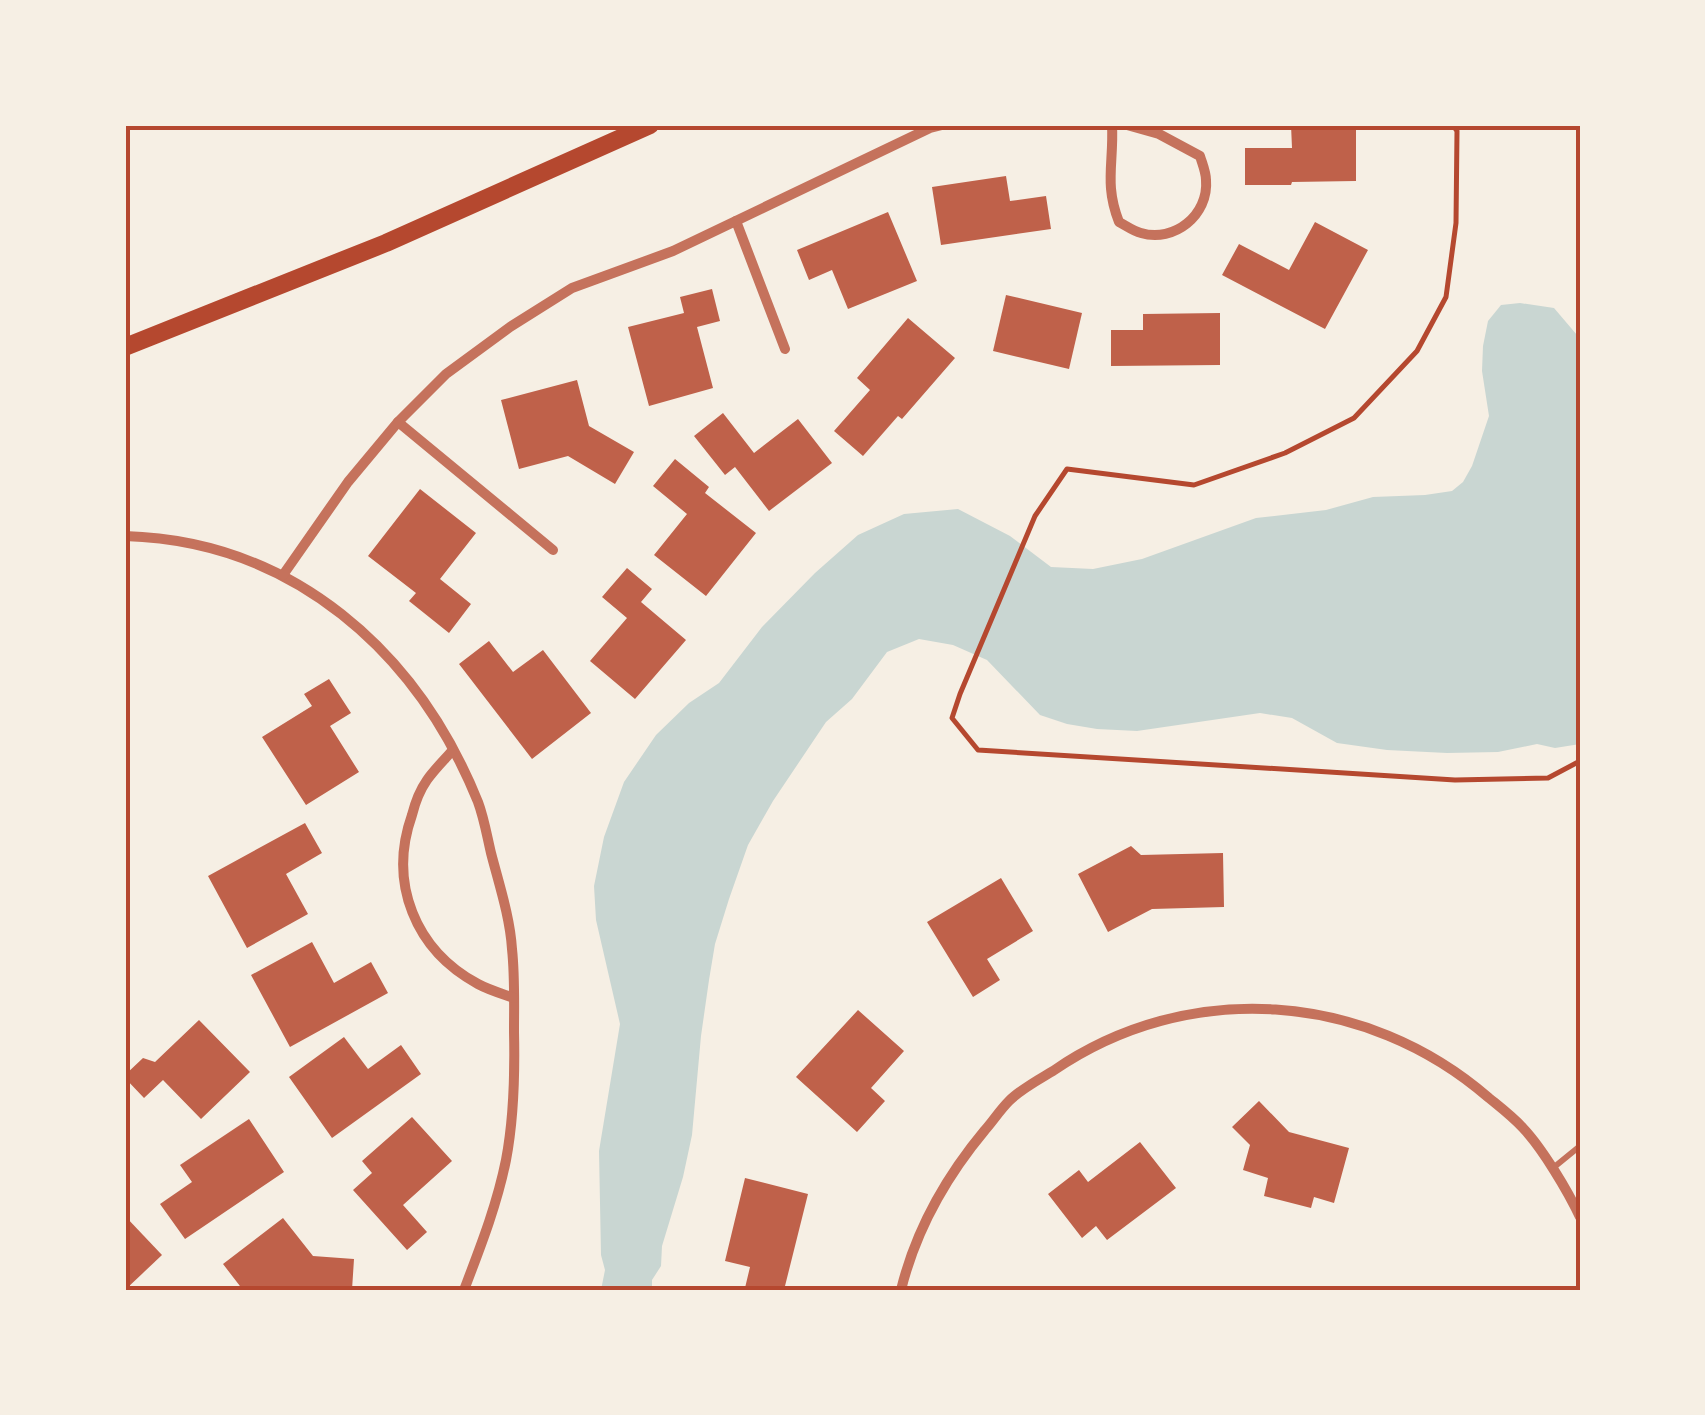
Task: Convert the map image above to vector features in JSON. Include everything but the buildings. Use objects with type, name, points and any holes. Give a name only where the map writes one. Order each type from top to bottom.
[{"type":"main road","points":[[125,346],[386,243],[650,125]]},
{"type":"street","points":[[284,575],[348,482],[398,422],[446,374],[510,326],[572,288],[673,251],[942,125]]},
{"type":"street","points":[[1112,125],[1108,175],[1118,222],[1141,234],[1162,235],[1186,227],[1202,204],[1206,181],[1200,156],[1158,134],[1127,125]]},
{"type":"street","points":[[736,221],[784,349]]},
{"type":"street","points":[[398,422],[553,550]]},
{"type":"street","points":[[125,536],[208,547],[284,575],[346,616],[387,654],[419,692],[478,804],[512,945],[513,1101],[506,1161],[490,1220],[464,1290]]},
{"type":"street","points":[[452,751],[426,781],[415,805],[404,838],[402,879],[412,913],[436,954],[478,984],[514,998]]},
{"type":"street","points":[[901,1290],[918,1235],[947,1179],[1010,1100],[1095,1045],[1146,1025],[1205,1011],[1238,1008],[1305,1012],[1338,1018],[1420,1049],[1475,1086],[1524,1128],[1580,1217]]},
{"type":"lane","points":[[1552,1169],[1580,1146]]},
{"type":"path","points":[[1454,125],[1456,224],[1446,297],[1416,351],[1354,418],[1286,453],[1194,485],[1067,469],[1035,516],[952,718],[978,750],[1454,780],[1548,778],[1580,761]]},
{"type":"shaded area","points":[[1520,303],[1554,308],[1577,335],[1580,350],[1580,744],[1555,748],[1537,744],[1498,752],[1387,750],[1337,743],[1292,718],[1260,713],[1137,731],[1097,729],[1040,715],[987,660],[953,645],[919,639],[887,652],[852,699],[826,722],[748,845],[715,944],[692,1135],[662,1246],[661,1266],[652,1280],[652,1290],[601,1290],[605,1270],[601,1255],[599,1151],[620,1024],[596,920],[594,886],[604,837],[624,782],[656,735],[689,703],[719,683],[762,627],[815,573],[858,535],[904,514],[958,509],[1010,536],[1051,567],[1093,569],[1142,559],[1256,518],[1326,510],[1373,497],[1452,491],[1472,466],[1489,416],[1482,371],[1488,321],[1501,305]]}]
